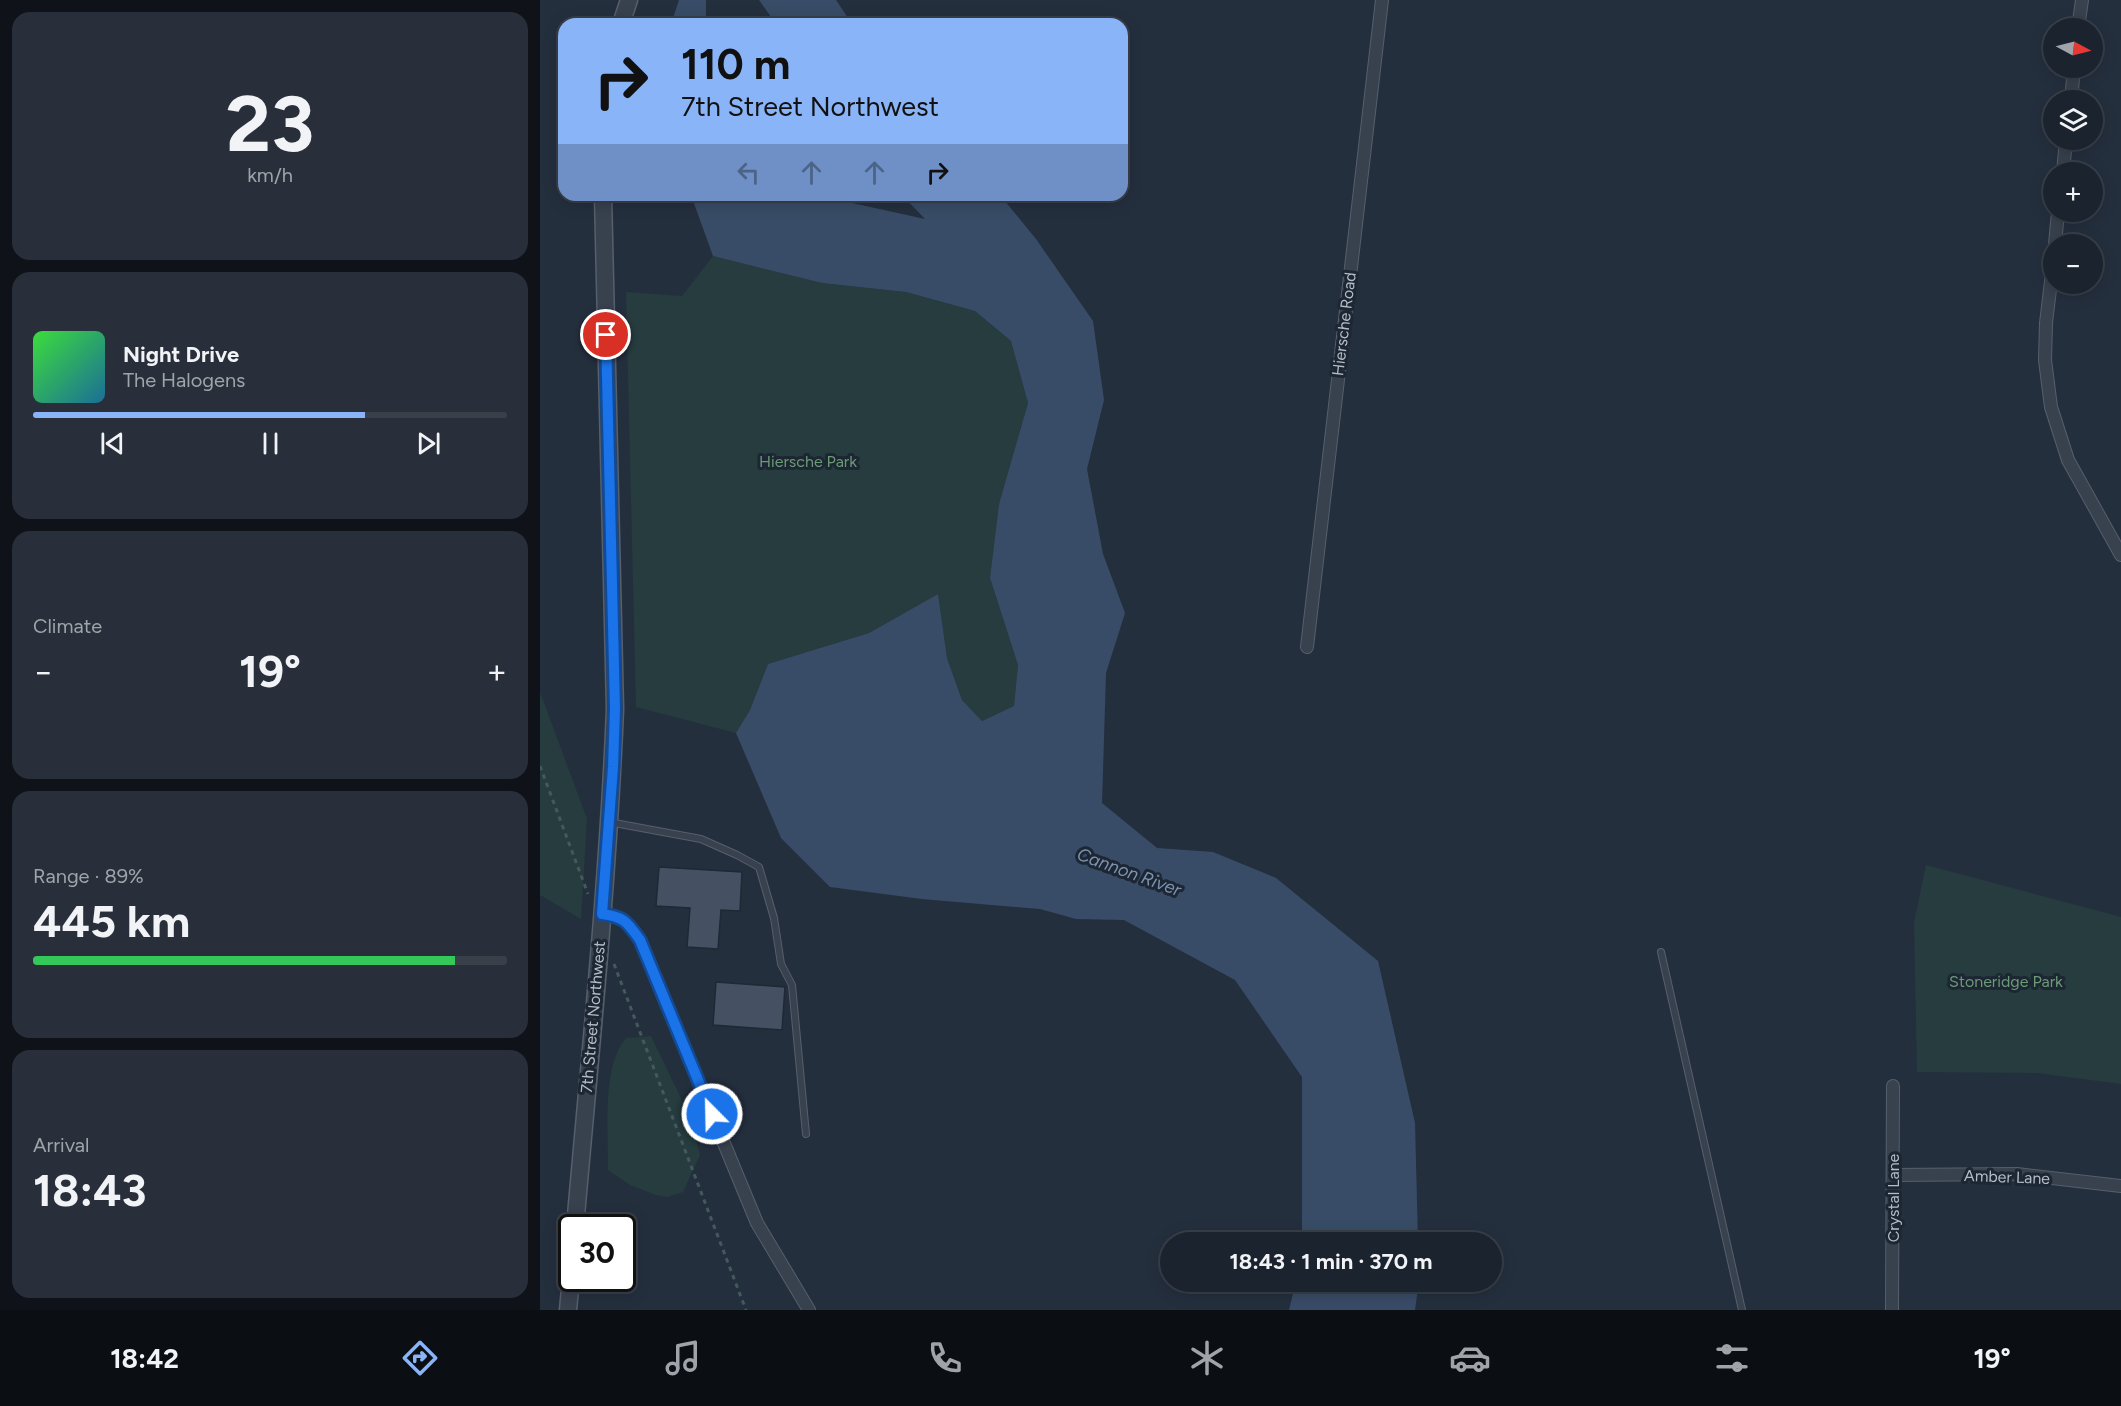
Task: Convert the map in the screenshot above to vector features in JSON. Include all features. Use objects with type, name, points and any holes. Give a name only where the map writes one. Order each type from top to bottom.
[{"type":"street","name":"Hiersche Road","points":[[1307,647],[1382,0]]},
{"type":"street","points":[[2080,18],[2082,0]]},
{"type":"street","points":[[623,18],[628,1]]},
{"type":"street","name":"7th Street Northwest","points":[[576,1214],[602,914],[615,709],[603,201]]},
{"type":"street","points":[[2049,294],[2045,360],[2051,407],[2068,460],[2121,555]]},
{"type":"street","points":[[602,914],[619,916],[628,923],[640,940],[757,1223],[809,1310]]},
{"type":"street","name":"Crystal Lane","points":[[1892,1310],[1893,1086]]},
{"type":"street","name":"Amber Lane","points":[[1893,1175],[2017,1174],[2121,1186]]},
{"type":"street","points":[[568,1310],[570,1292]]},
{"type":"lane","points":[[609,822],[701,839],[759,867],[774,918],[781,964],[792,985],[806,1134]]},
{"type":"lane","points":[[1661,952],[1742,1310]]},
{"type":"path","points":[[540,766],[589,896]]},
{"type":"path","points":[[614,963],[746,1310]]},
{"type":"green space","name":"Hiersche Park","points":[[713,256],[822,283],[906,292],[975,311],[1011,341],[1028,403],[999,504],[990,578],[1018,665],[1014,706],[982,721],[962,700],[947,658],[938,594],[869,633],[768,664],[750,710],[736,733],[636,707],[626,292],[682,296]]},
{"type":"green space","points":[[540,692],[587,819],[581,919],[540,895]]},
{"type":"green space","name":"Stoneridge Park","points":[[1926,865],[2121,917],[2121,1084],[2037,1073],[1917,1072],[1914,923]]},
{"type":"green space","points":[[651,1036],[689,1115],[700,1155],[683,1192],[668,1197],[630,1185],[608,1170],[608,1101],[613,1066],[618,1050],[626,1038]]},
{"type":"water","points":[[679,0],[706,0],[706,18],[673,18]]},
{"type":"water","points":[[759,0],[836,0],[848,18],[772,18]]},
{"type":"water","name":"Cannon River","points":[[693,201],[852,203],[925,219],[908,201],[1005,201],[1036,239],[1093,321],[1104,400],[1087,469],[1103,554],[1125,613],[1106,673],[1102,803],[1157,848],[1213,852],[1276,878],[1378,961],[1415,1123],[1418,1232],[1302,1232],[1302,1077],[1235,980],[1124,920],[1076,919],[1040,909],[922,899],[830,887],[781,838],[736,733],[750,710],[768,664],[869,633],[938,594],[947,658],[962,700],[982,721],[1014,706],[1018,665],[990,578],[999,504],[1028,403],[1011,341],[975,311],[906,292],[822,283],[713,256]]},
{"type":"water","points":[[1293,1292],[1417,1292],[1415,1310],[1289,1310]]},
{"type":"building","points":[[659,867],[742,872],[740,911],[721,910],[718,949],[687,947],[690,908],[656,906]]},
{"type":"building","points":[[716,982],[785,987],[782,1030],[713,1025]]},
{"type":"route","points":[[606,335],[615,709],[602,914],[619,916],[628,923],[640,940],[712,1114]]}]
